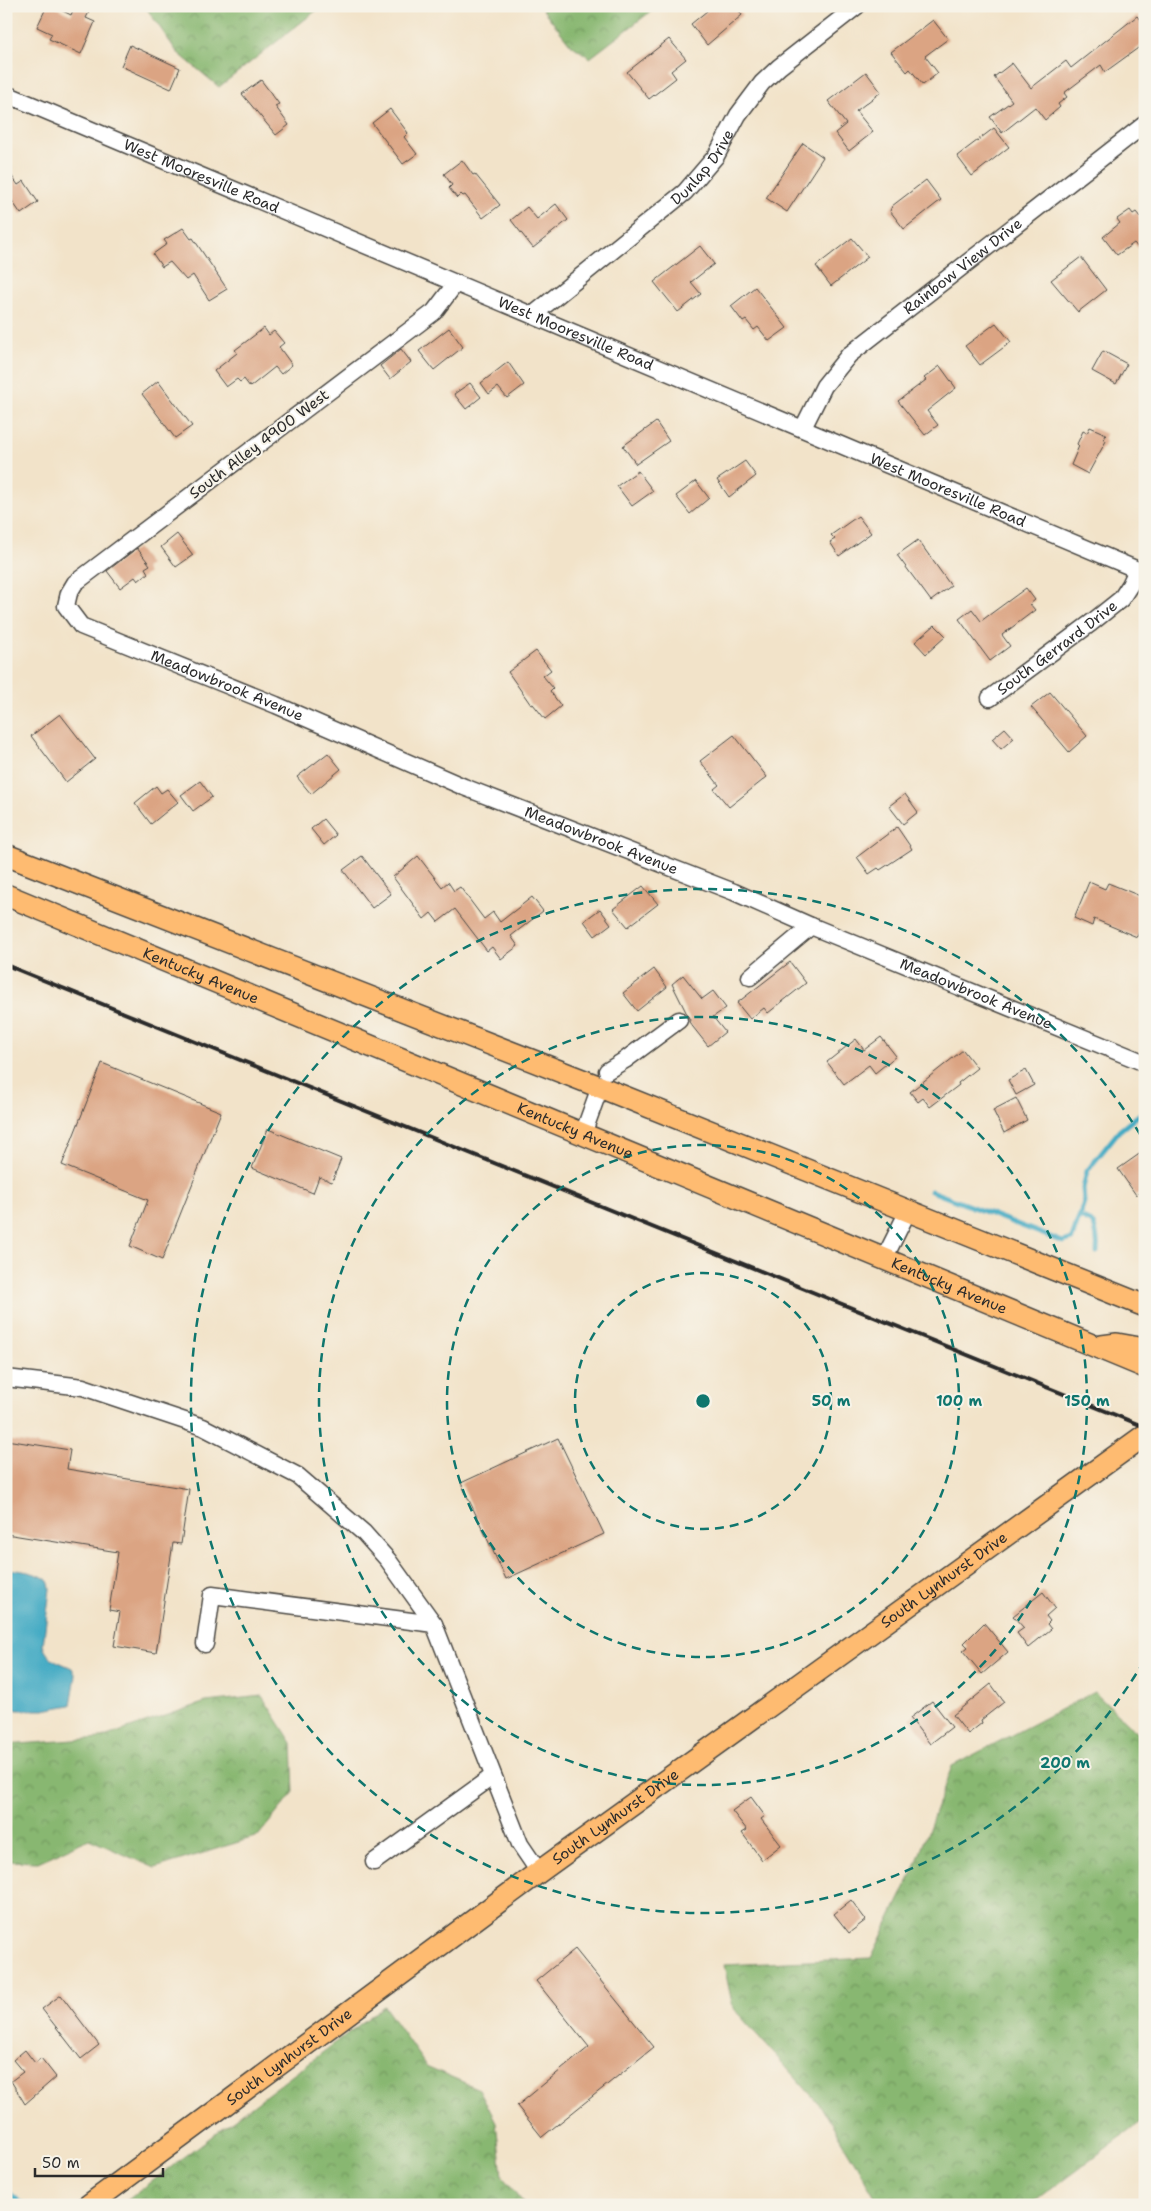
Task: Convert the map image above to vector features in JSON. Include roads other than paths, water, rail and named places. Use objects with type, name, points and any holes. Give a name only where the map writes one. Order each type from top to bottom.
[{"type":"main road","points":[[6,855],[604,1079],[908,1211],[1145,1306]]},
{"type":"main road","name":"Kentucky Avenue","points":[[6,895],[1145,1367]]},
{"type":"main road","points":[[1094,1347],[1117,1344],[1145,1348]]},
{"type":"main road","name":"South Lynhurst Drive","points":[[89,2205],[539,1872],[1145,1434]]},
{"type":"street","name":"Dunlap Drive","points":[[533,315],[685,192],[716,156],[738,115],[762,83],[779,67],[858,6]]},
{"type":"street","name":"West Mooresville Road","points":[[6,94],[1141,571]]},
{"type":"street","name":"Rainbow View Drive","points":[[803,428],[824,386],[849,355],[1145,124]]},
{"type":"street","name":"South Alley 4900 West","points":[[66,606],[69,593],[75,583],[434,312],[445,300],[456,283]]},
{"type":"street","name":"South Gerrard Drive","points":[[990,698],[1121,599],[1141,571]]},
{"type":"street","name":"Meadowbrook Avenue","points":[[66,606],[81,626],[276,705],[464,787],[627,849],[1145,1063]]},
{"type":"street","points":[[750,977],[811,926]]},
{"type":"street","points":[[583,1134],[604,1079],[625,1060],[679,1020]]},
{"type":"street","points":[[884,1260],[908,1211]]},
{"type":"street","points":[[6,1378],[82,1387],[193,1424],[298,1476],[364,1533],[388,1560],[434,1624],[520,1844],[539,1872]]},
{"type":"street","points":[[205,1644],[212,1594],[434,1624]]},
{"type":"street","points":[[374,1862],[493,1776]]},
{"type":"water","points":[[6,1569],[32,1573],[49,1582],[50,1589],[43,1645],[51,1657],[72,1668],[76,1676],[71,1705],[44,1710],[18,1710],[6,1707]]},
{"type":"waterway","points":[[931,1191],[1063,1242],[1072,1239],[1084,1202],[1083,1188],[1087,1171],[1119,1131],[1145,1110]]},
{"type":"waterway","points":[[1080,1217],[1091,1222],[1094,1226],[1097,1237],[1097,1252]]},
{"type":"waterway","points":[[6,2190],[23,2205]]},
{"type":"railway","points":[[6,965],[1145,1427]]}]
